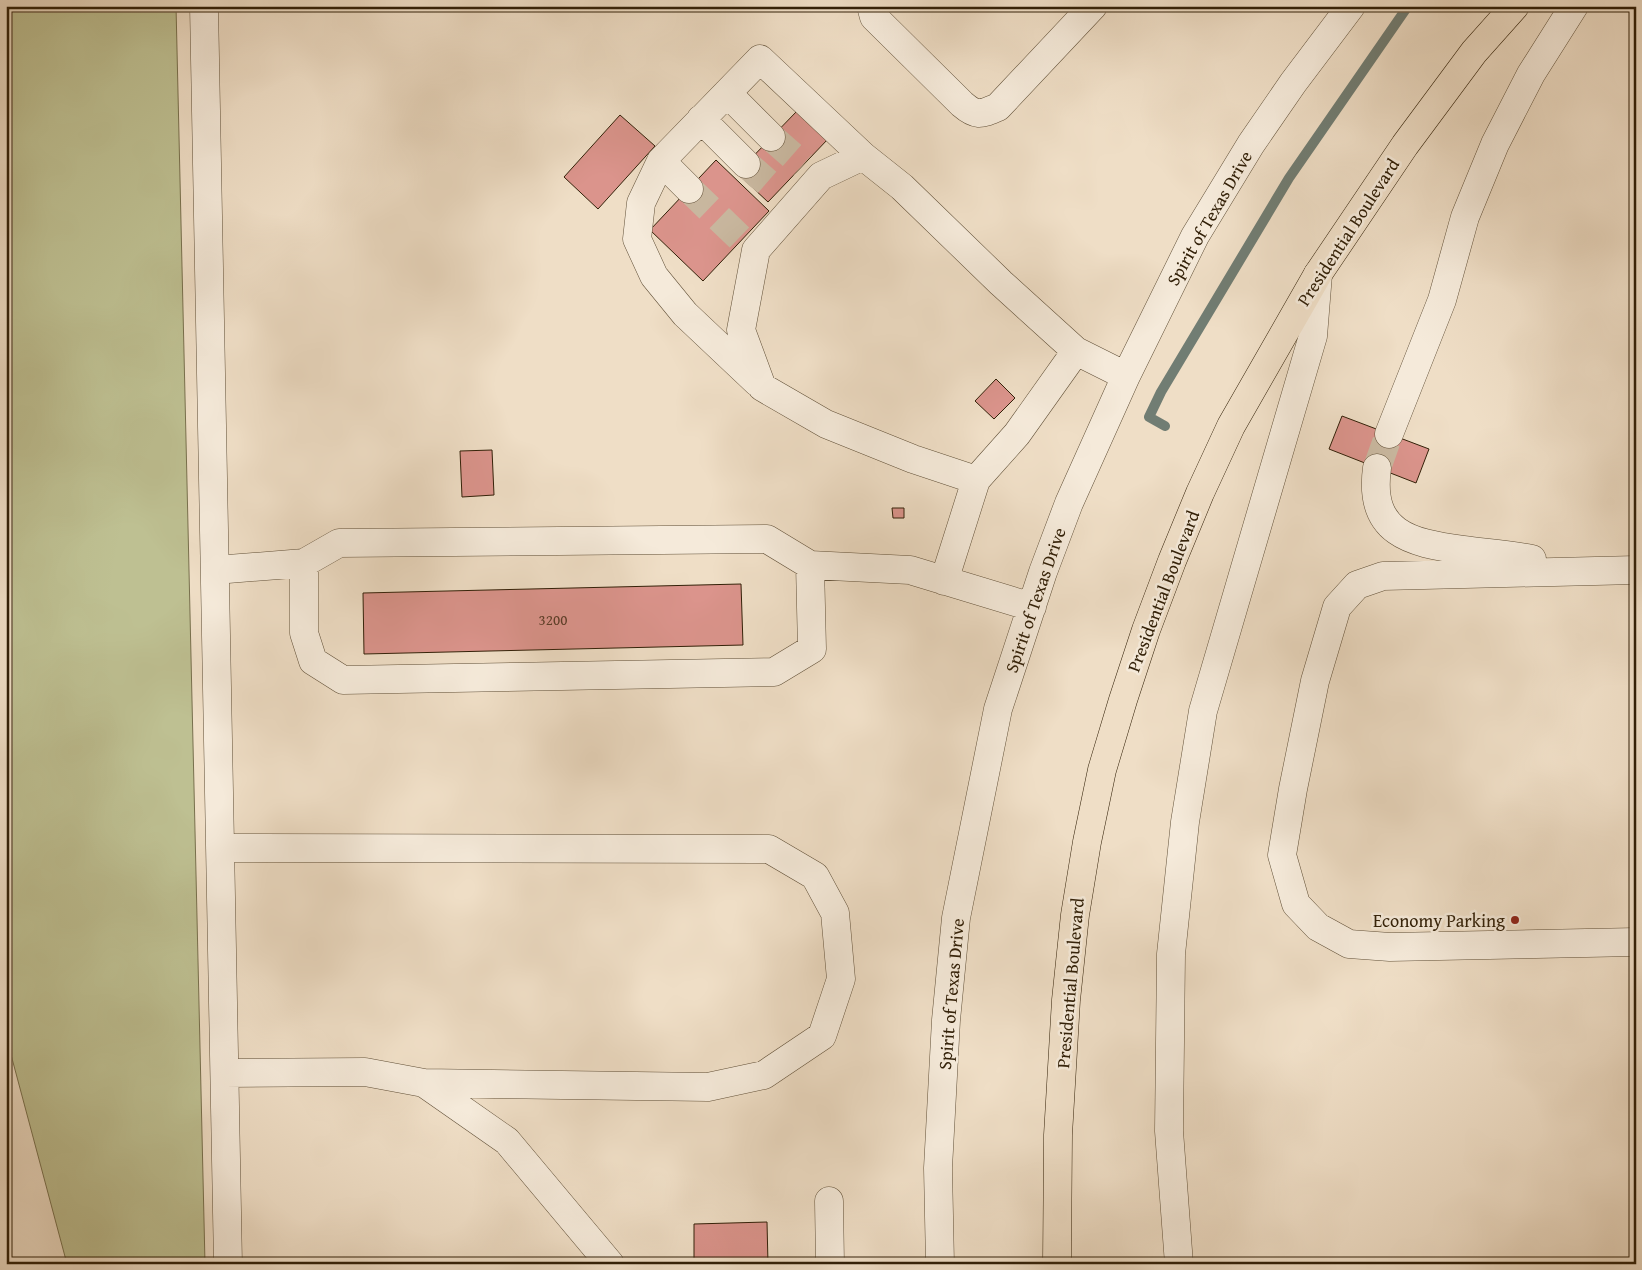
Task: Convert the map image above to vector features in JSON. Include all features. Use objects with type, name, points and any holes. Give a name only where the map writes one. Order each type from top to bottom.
[{"type":"main road","name":"Presidential Boulevard","points":[[1060,1257],[1058,1135],[1067,990],[1076,906],[1102,770],[1146,630],[1200,493],[1231,426],[1318,274],[1405,145],[1462,67],[1515,6]]},
{"type":"lane","points":[[204,6],[228,1264]]},
{"type":"lane","points":[[871,6],[874,17],[962,104],[971,112],[981,114],[998,107],[1093,6]]},
{"type":"lane","name":"Spirit of Texas Drive","points":[[940,1264],[938,1168],[946,1020],[956,918],[998,709],[1069,503],[1126,376],[1194,236],[1272,113],[1298,75],[1351,6]]},
{"type":"lane","points":[[1389,434],[1442,300],[1465,217],[1495,144],[1531,74],[1574,6]]},
{"type":"lane","points":[[976,480],[826,424],[762,387],[685,314],[654,276],[637,239],[641,203],[661,161],[760,59],[863,156],[902,187],[1001,283],[1076,352],[1126,376]]},
{"type":"lane","points":[[727,93],[771,137]]},
{"type":"lane","points":[[701,119],[746,164]]},
{"type":"lane","points":[[762,387],[741,330],[749,247],[756,250],[786,199],[810,172],[821,176],[863,156]]},
{"type":"lane","points":[[661,161],[689,189]]},
{"type":"lane","points":[[1178,1264],[1169,1131],[1171,954],[1185,822],[1203,711],[1313,336],[1318,274]]},
{"type":"lane","points":[[944,581],[976,480],[1017,434],[1076,352]]},
{"type":"lane","points":[[1377,468],[1374,485],[1376,501],[1381,514],[1393,528],[1410,539],[1430,545],[1605,570]]},
{"type":"lane","points":[[215,570],[304,563],[339,543],[767,539],[810,564],[910,570],[1032,607]]},
{"type":"lane","points":[[304,563],[304,632],[313,661],[343,680],[774,672],[812,649],[810,564]]},
{"type":"lane","points":[[1636,570],[1383,576],[1357,585],[1337,607],[1315,681],[1282,855],[1296,904],[1318,927],[1349,944],[1390,947],[1636,942]]},
{"type":"lane","points":[[220,848],[769,849],[815,876],[835,912],[841,979],[822,1036],[764,1075],[708,1087],[424,1083],[365,1072],[224,1073]]},
{"type":"lane","points":[[424,1083],[507,1141],[610,1264]]},
{"type":"lane","points":[[828,1201],[830,1264]]},
{"type":"green space","points":[[6,6],[176,6],[205,1264],[67,1264],[6,1036]]},
{"type":"building","points":[[797,111],[828,139],[768,202],[737,173]]},
{"type":"building","points":[[620,115],[655,146],[598,209],[564,177]]},
{"type":"building","points":[[716,160],[769,211],[703,281],[650,230]]},
{"type":"building","points":[[996,379],[1015,398],[994,419],[975,401]]},
{"type":"building","points":[[1342,416],[1429,449],[1416,483],[1329,449]]},
{"type":"building","points":[[492,450],[494,495],[462,497],[460,451]]},
{"type":"building","points":[[892,508],[904,508],[904,518],[893,518]]},
{"type":"building","points":[[741,584],[743,645],[364,654],[363,593]]},
{"type":"building","points":[[767,1222],[768,1264],[694,1264],[694,1224]]},
{"type":"waterway","points":[[1165,426],[1149,417],[1161,392],[1289,178],[1408,6]]},
{"type":"tunnel","points":[[771,137],[803,165]]},
{"type":"tunnel","points":[[746,164],[777,191]]},
{"type":"tunnel","points":[[689,189],[742,240]]},
{"type":"tunnel","points":[[1377,468],[1389,434]]},
{"type":"place","name":"Economy Parking","points":[[1515,920]]}]
